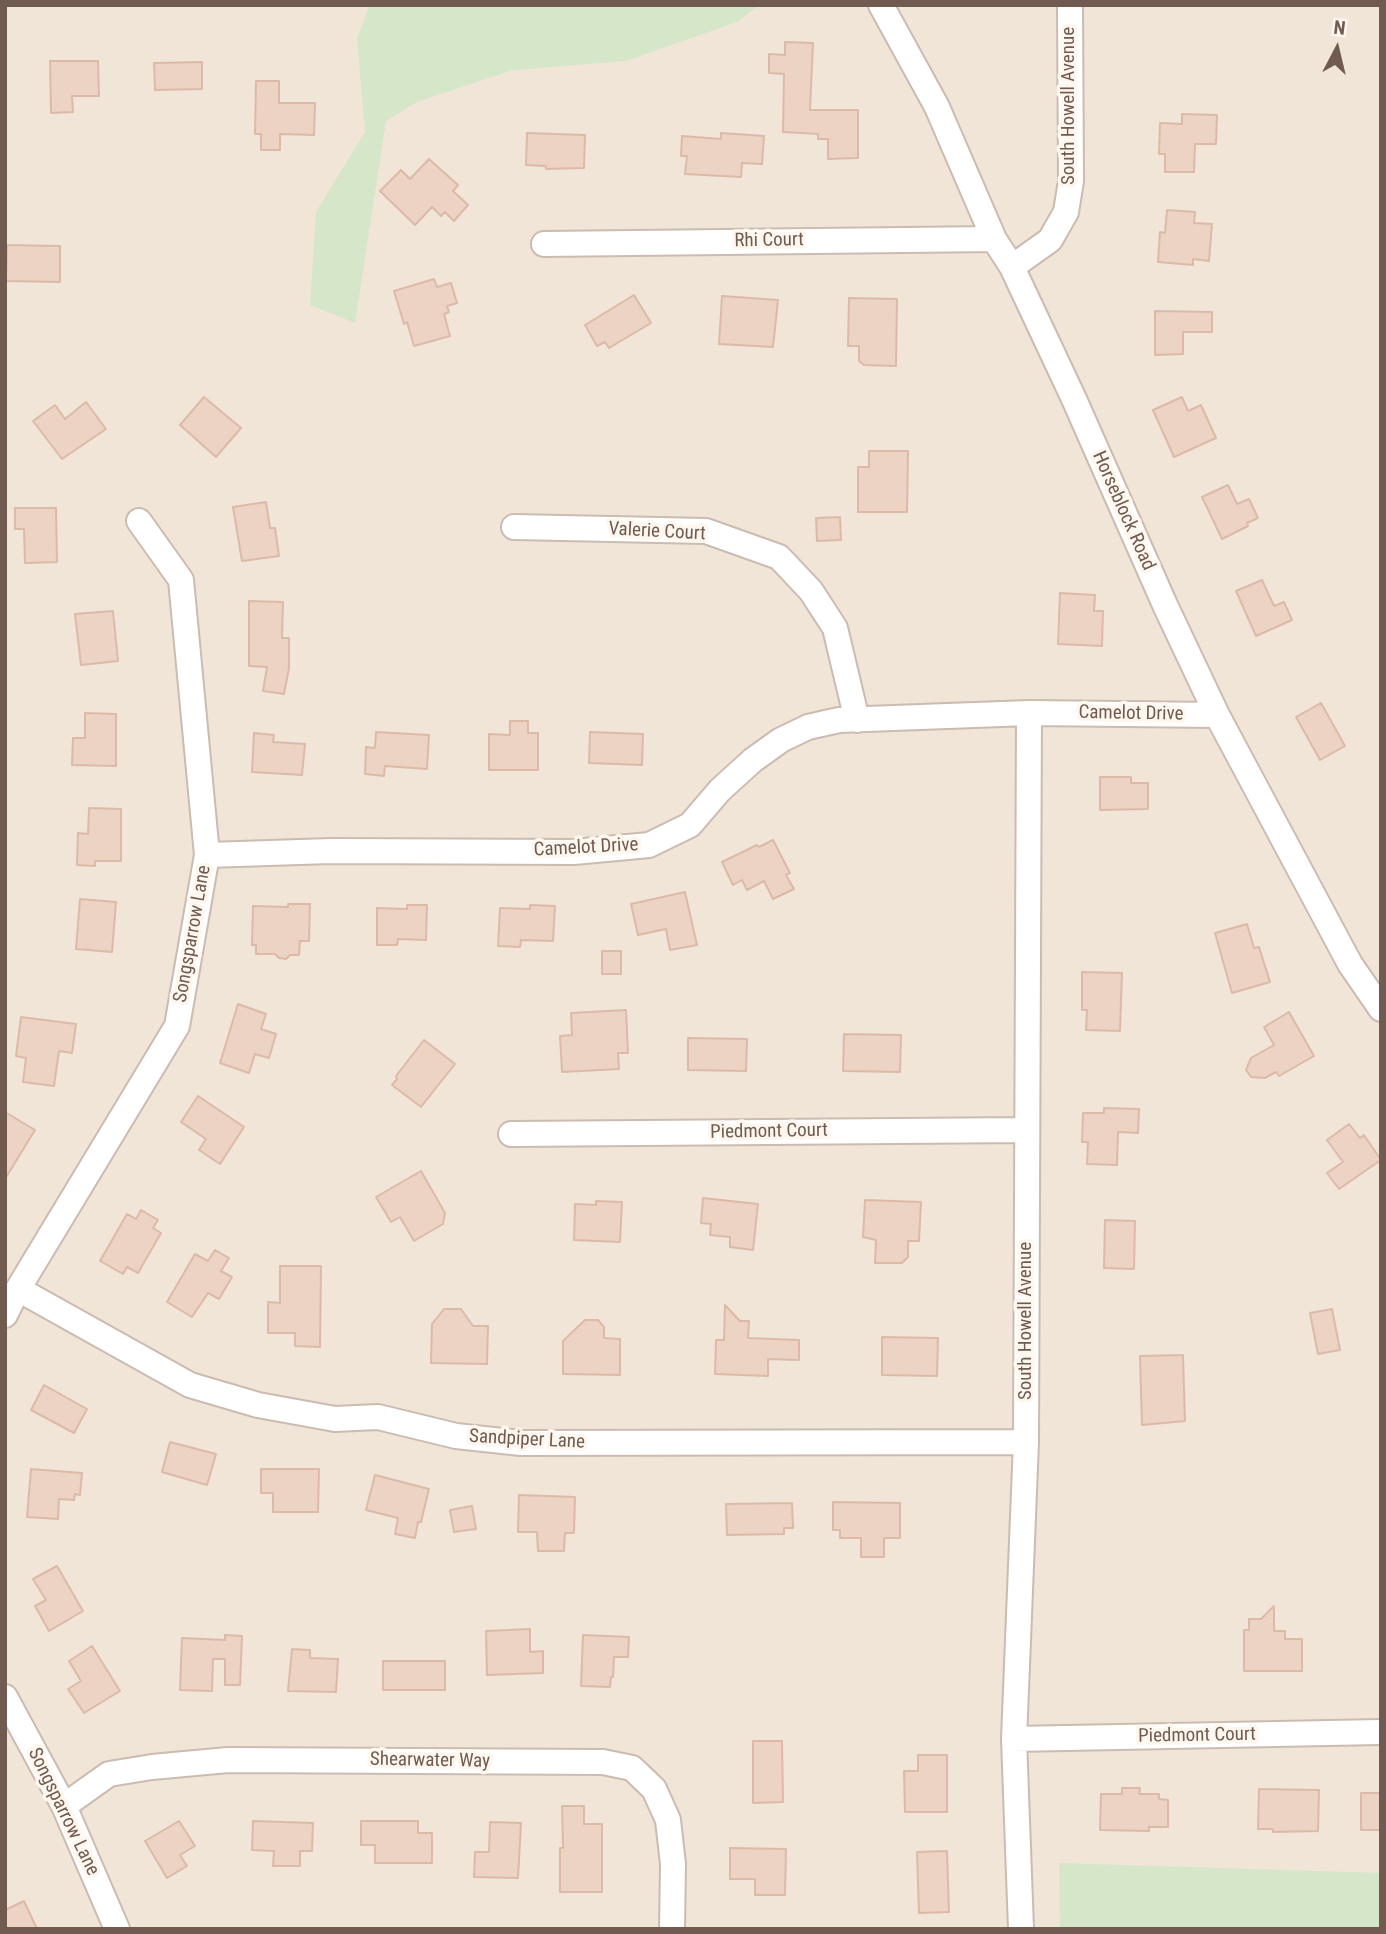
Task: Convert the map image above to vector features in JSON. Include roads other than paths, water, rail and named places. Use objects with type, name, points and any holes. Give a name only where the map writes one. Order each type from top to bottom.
[{"type":"street","name":"Horseblock Road","points":[[881,5],[937,107],[994,239],[1012,268],[1217,715],[1350,964],[1381,1009]]},
{"type":"street","name":"South Howell Avenue","points":[[1012,268],[1051,240],[1066,212],[1071,181],[1070,5]]},
{"type":"street","name":"Rhi Court","points":[[544,244],[994,239]]},
{"type":"street","name":"Songsparrow Lane","points":[[5,1314],[177,1026],[207,855],[181,580],[139,521]]},
{"type":"street","name":"Valerie Court","points":[[514,527],[706,531],[779,557],[811,591],[835,628],[857,720]]},
{"type":"street","name":"South Howell Avenue","points":[[1021,1929],[1014,1739],[1026,1442],[1028,713]]},
{"type":"street","name":"Camelot Drive","points":[[207,855],[331,850],[574,852],[649,845],[690,825],[720,790],[753,760],[781,740],[808,727],[839,720],[1028,713],[1217,715]]},
{"type":"street","name":"Piedmont Court","points":[[511,1134],[1027,1129]]},
{"type":"street","name":"Sandpiper Lane","points":[[18,1289],[190,1385],[258,1405],[335,1419],[378,1417],[456,1436],[521,1443],[1026,1442]]},
{"type":"street","name":"Songsparrow Lane","points":[[5,1697],[64,1806],[117,1929]]},
{"type":"street","name":"Piedmont Court","points":[[1014,1739],[1381,1732]]},
{"type":"street","name":"Shearwater Way","points":[[64,1806],[109,1774],[228,1760],[603,1762],[632,1768],[654,1789],[668,1820],[673,1864],[672,1929]]}]
